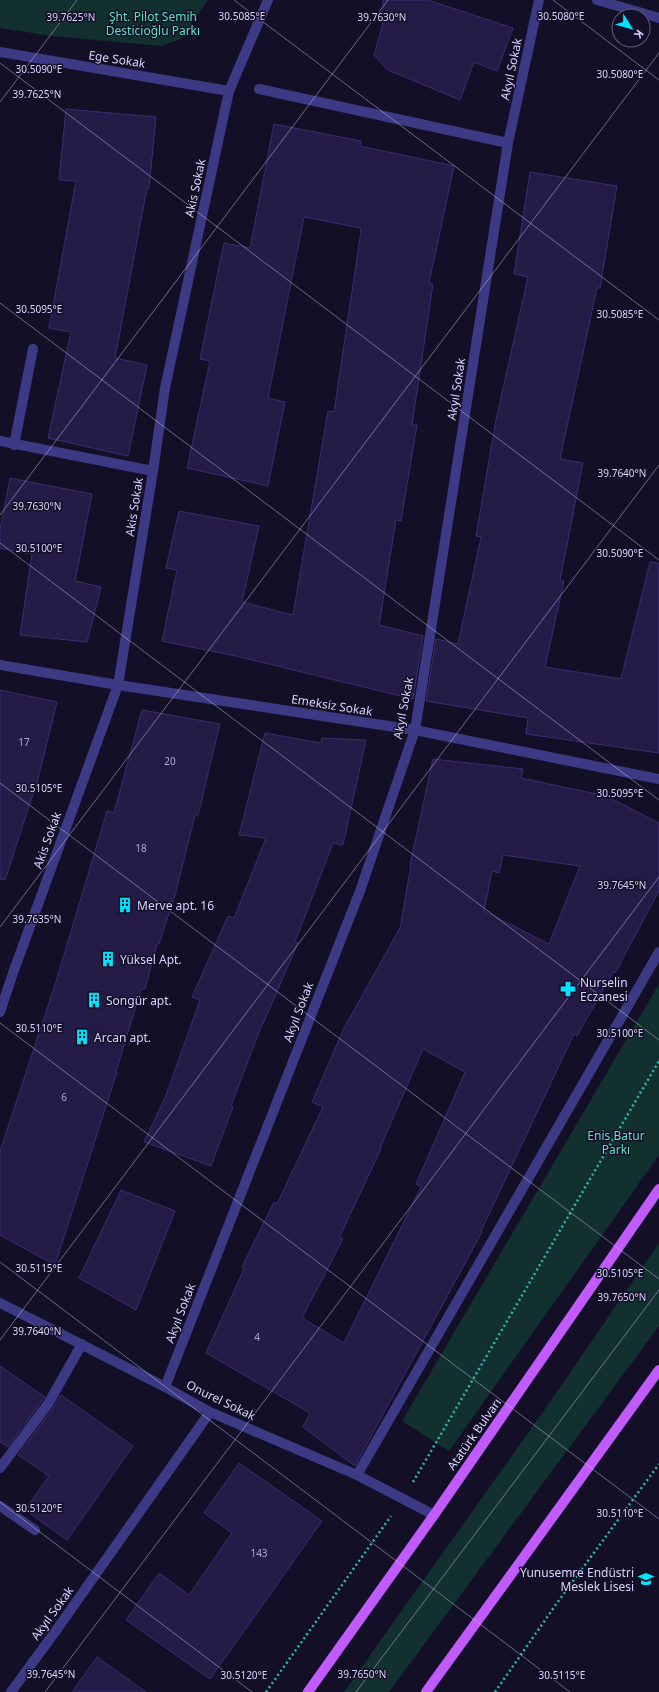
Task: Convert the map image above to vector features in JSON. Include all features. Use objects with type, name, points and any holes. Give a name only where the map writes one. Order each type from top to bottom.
[{"type":"main road","name":"Atatürk Bulvarı","points":[[308,1692],[434,1515],[659,1189]]},
{"type":"main road","points":[[426,1692],[659,1370]]},
{"type":"street","name":"Akis Sokak","points":[[0,1012],[118,685],[165,388],[229,90],[268,0]]},
{"type":"street","name":"Akyıl Sokak","points":[[165,1386],[360,891],[414,730],[508,143],[539,0]]},
{"type":"street","points":[[597,0],[659,18]]},
{"type":"street","name":"Ege Sokak","points":[[0,52],[229,90]]},
{"type":"street","points":[[259,89],[508,143]]},
{"type":"street","points":[[14,445],[33,349]]},
{"type":"street","points":[[0,441],[14,445],[153,471]]},
{"type":"street","name":"Emeksiz Sokak","points":[[0,665],[118,685],[414,730],[659,778]]},
{"type":"street","points":[[357,1475],[659,952]]},
{"type":"street","name":"Onurel Sokak","points":[[0,1303],[165,1386],[210,1412],[357,1475],[434,1515]]},
{"type":"street","points":[[0,1468],[48,1404],[82,1344]]},
{"type":"street","name":"Akyıl Sokak","points":[[11,1692],[210,1412]]},
{"type":"street","points":[[0,1506],[34,1530]]},
{"type":"path","points":[[266,1692],[402,1499],[659,1061]]},
{"type":"path","points":[[495,1692],[557,1603],[659,1464]]},
{"type":"green space","name":"Şht. Pilot Semih Desticioğlu Parkı","points":[[0,0],[208,0],[181,39],[161,46],[52,36],[0,28]]},
{"type":"green space","name":"Enis Batur Parkı","points":[[659,984],[659,1155],[449,1451],[402,1421]]},
{"type":"green space","points":[[659,1243],[659,1326],[389,1692],[344,1692],[552,1399]]},
{"type":"building","points":[[383,0],[428,0],[513,28],[497,71],[474,62],[460,100],[388,70],[374,55],[382,27]]},
{"type":"building","points":[[66,109],[156,117],[149,188],[147,188],[115,358],[147,365],[128,456],[48,438],[71,332],[49,328],[76,181],[59,180]]},
{"type":"building","points":[[274,124],[361,141],[360,146],[454,166],[429,283],[433,284],[412,425],[417,425],[401,521],[396,520],[379,625],[423,636],[413,699],[236,656],[162,641],[177,570],[166,568],[179,511],[259,526],[242,602],[293,615],[328,411],[334,412],[361,228],[304,217],[268,398],[285,402],[268,486],[187,468],[210,361],[200,359],[224,243],[250,248]]},
{"type":"building","points":[[530,172],[617,186],[600,288],[597,288],[560,459],[583,463],[560,580],[564,581],[545,667],[621,679],[650,562],[659,563],[659,753],[526,734],[528,718],[426,701],[436,639],[458,644],[481,537],[476,536],[496,420],[528,277],[514,274]]},
{"type":"building","points":[[10,478],[92,494],[75,581],[101,587],[87,642],[20,635],[32,554],[0,548],[0,530]]},
{"type":"building","points":[[0,690],[57,702],[35,791],[5,880],[0,879]]},
{"type":"building","points":[[142,710],[220,724],[198,815],[195,815],[175,895],[159,944],[157,944],[145,989],[141,989],[117,1072],[55,1265],[0,1235],[0,1151],[55,985],[107,811],[114,813]]},
{"type":"building","points":[[265,733],[321,743],[322,738],[366,740],[343,845],[333,843],[295,942],[298,943],[262,1024],[231,1106],[233,1107],[211,1166],[144,1142],[165,1098],[200,1000],[192,997],[228,916],[234,918],[266,838],[239,835]]},
{"type":"building","points":[[433,759],[523,769],[521,778],[606,796],[659,823],[659,891],[615,973],[613,972],[577,1036],[574,1034],[481,1231],[482,1232],[355,1466],[303,1427],[310,1413],[206,1353],[244,1269],[242,1267],[274,1202],[277,1204],[323,1107],[312,1102],[344,1028],[400,928],[410,865]],"holes":[[[503,855],[580,866],[549,944],[484,911],[492,871],[499,873]],[[423,1049],[465,1072],[416,1184],[421,1187],[344,1343],[302,1318],[343,1239],[339,1238],[381,1149],[380,1148]]]},
{"type":"building","points":[[121,1190],[175,1211],[136,1310],[79,1278]]},
{"type":"building","points":[[0,1366],[45,1397],[8,1447],[0,1442]]},
{"type":"building","points":[[61,1395],[133,1446],[67,1540],[25,1510],[49,1476],[18,1455]]},
{"type":"building","points":[[239,1463],[322,1521],[210,1679],[126,1620],[159,1573],[189,1595],[232,1533],[204,1513]]},
{"type":"building","points":[[97,1657],[146,1692],[72,1692]]},
{"type":"place","name":"Merve apt. 16","points":[[125,905]]},
{"type":"place","name":"Yüksel Apt.","points":[[108,959]]},
{"type":"place","name":"Nurselin Eczanesi","points":[[568,989]]},
{"type":"place","name":"Songür apt.","points":[[94,1000]]},
{"type":"place","name":"Arcan apt.","points":[[82,1037]]},
{"type":"place","name":"Yunusemre Endüstri Meslek Lisesi","points":[[646,1579]]}]
